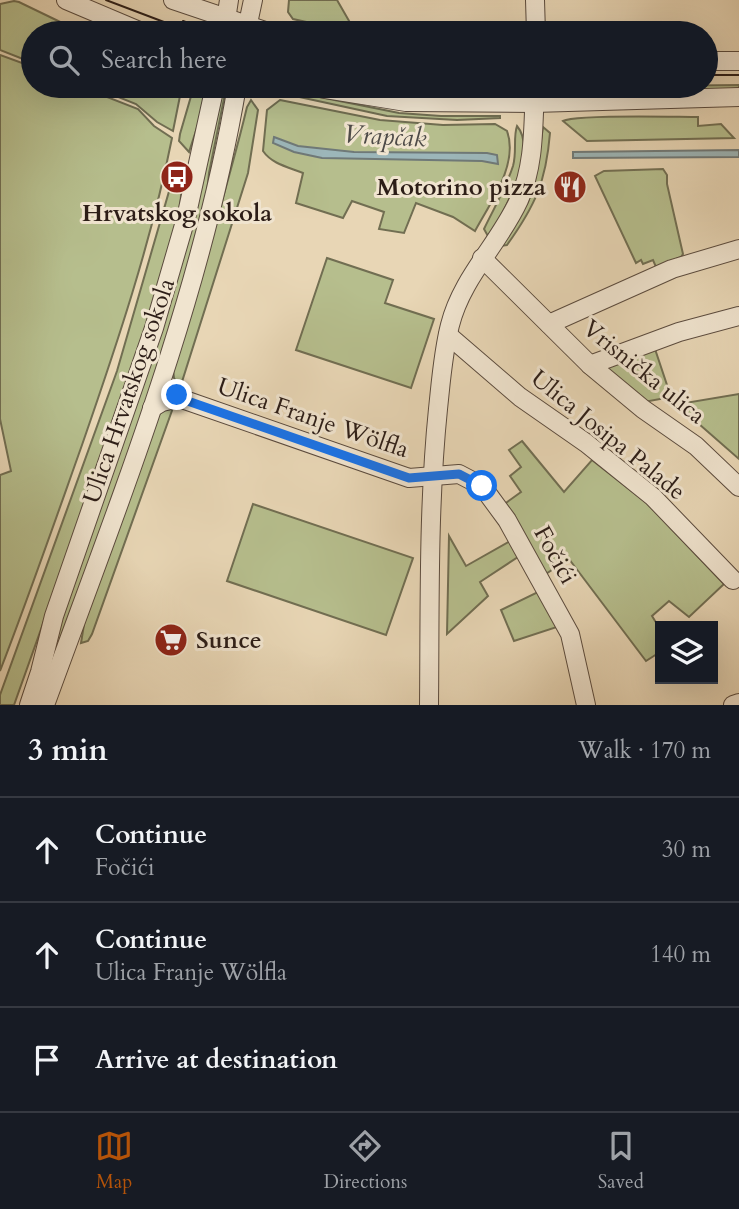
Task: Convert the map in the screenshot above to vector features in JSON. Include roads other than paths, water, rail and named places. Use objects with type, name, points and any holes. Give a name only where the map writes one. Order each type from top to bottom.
[{"type":"street","points":[[66,0],[116,21]]},
{"type":"street","points":[[173,0],[215,21]]},
{"type":"street","points":[[226,21],[229,0]]},
{"type":"street","points":[[249,21],[253,0]]},
{"type":"street","points":[[535,0],[536,21]]},
{"type":"street","points":[[718,61],[739,61]]},
{"type":"street","points":[[718,97],[739,97]]},
{"type":"street","name":"Ulica Hrvatskog sokola","points":[[29,705],[54,616],[154,328],[186,218],[212,98]]},
{"type":"street","name":"Ulica Hrvatskog sokola","points":[[45,705],[164,373],[214,197],[235,98]]},
{"type":"street","points":[[380,98],[405,102],[470,98]]},
{"type":"street","points":[[429,705],[432,477],[448,334],[457,302],[512,212],[525,184],[534,133],[534,98]]},
{"type":"street","name":"Vrisnička ulica","points":[[548,324],[672,268],[739,249]]},
{"type":"street","name":"Vrisnička ulica","points":[[482,258],[590,365],[643,409],[696,446],[739,487]]},
{"type":"street","points":[[590,365],[679,332],[739,316]]},
{"type":"street","name":"Ulica Josipa Palade","points":[[448,334],[520,397],[586,443],[653,497],[733,580]]},
{"type":"street","name":"Ulica Franje Wölfla","points":[[164,373],[179,398]]},
{"type":"street","name":"Ulica Franje Wölfla","points":[[152,408],[162,402],[179,398],[409,478],[432,477]]},
{"type":"street","name":"Fočići","points":[[432,477],[456,474],[472,480],[482,486],[507,520],[570,634],[586,705]]},
{"type":"street","points":[[733,705],[739,703]]},
{"type":"water","points":[[274,137],[298,146],[354,152],[487,153],[497,155],[498,164],[482,161],[322,158],[294,152],[273,143]]},
{"type":"water","points":[[739,150],[739,157],[573,158],[573,152]]},
{"type":"tram line","points":[[106,0],[161,21]]},
{"type":"tram line","points":[[718,75],[739,75]]},
{"type":"place","name":"Hrvatskog sokola","points":[[177,177]]},
{"type":"place","name":"Motorino pizza","points":[[570,187]]},
{"type":"place","name":"Sunce","points":[[171,640]]},
{"type":"water label","name":"Vrapčak","points":[[385,136]]}]
